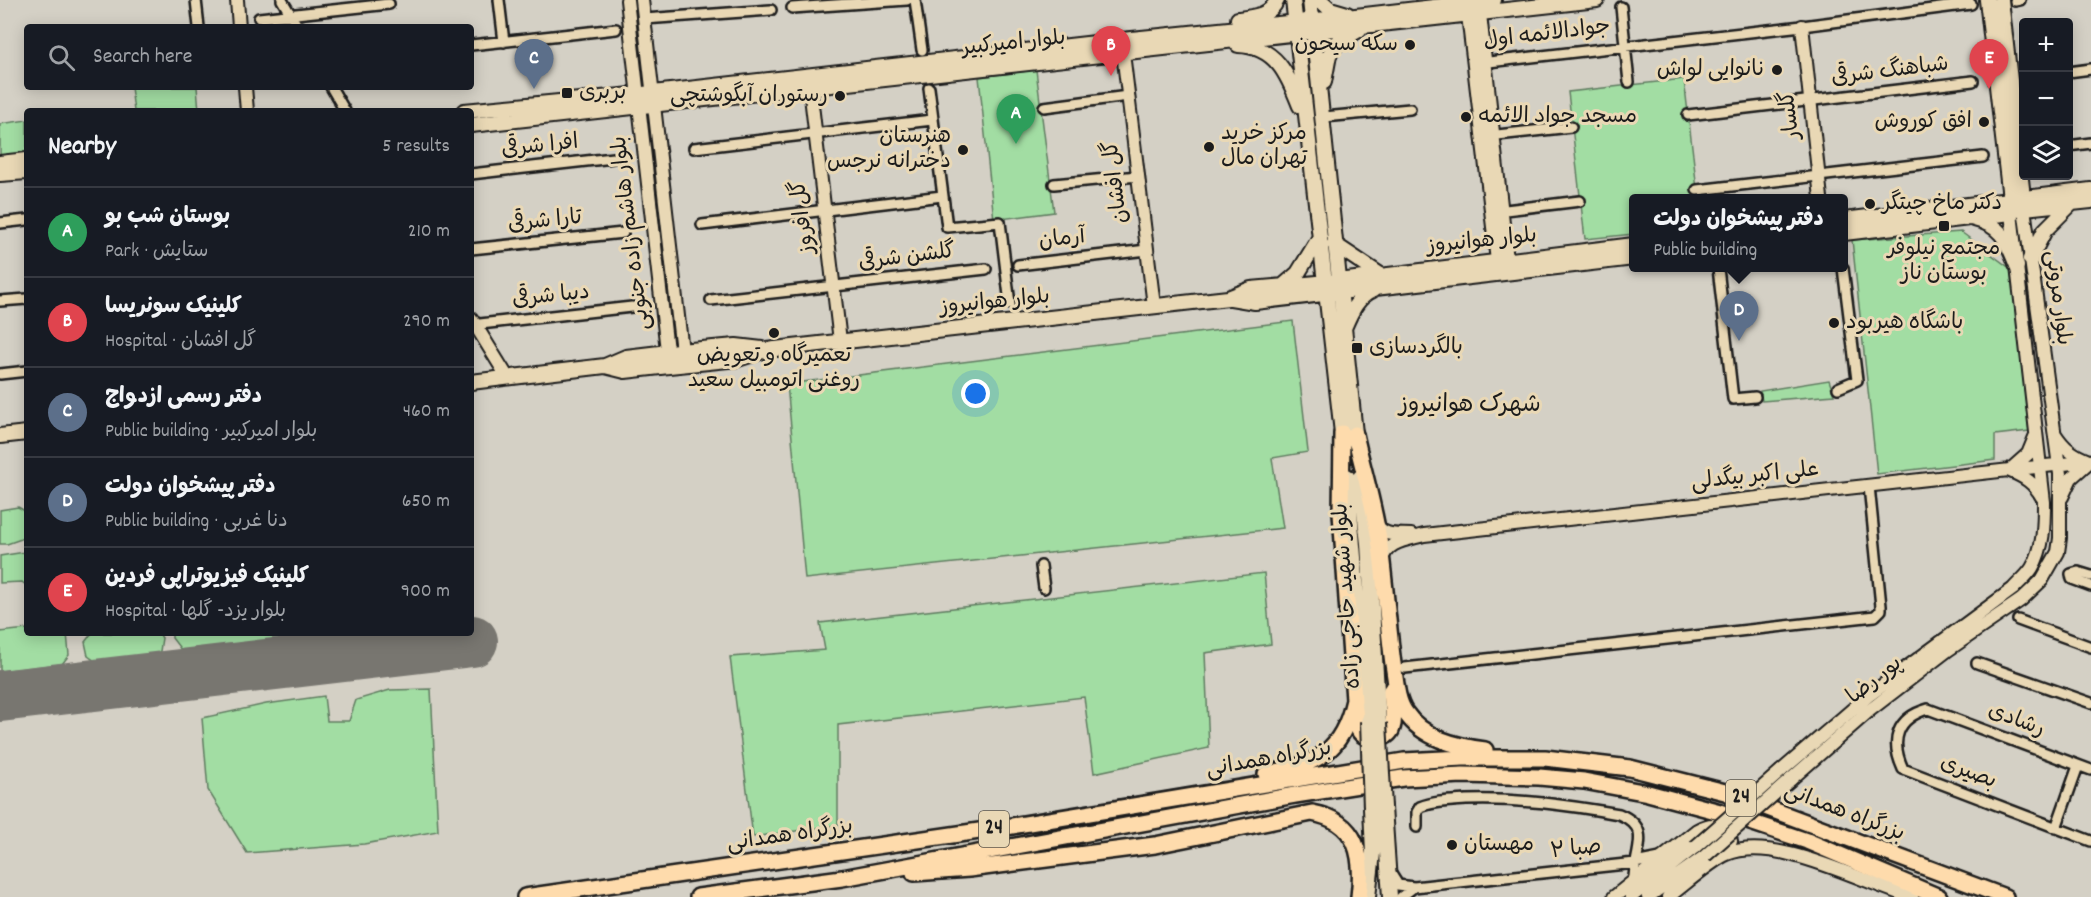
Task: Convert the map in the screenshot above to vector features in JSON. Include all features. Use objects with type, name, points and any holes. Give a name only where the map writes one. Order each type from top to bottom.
[{"type":"highway","points":[[1348,434],[1373,514],[1385,606],[1393,727],[1389,734],[1376,739],[1362,735],[1356,722],[1341,513],[1348,434]]},
{"type":"highway","points":[[1385,606],[1398,694],[1404,711],[1414,723],[1430,735],[1457,745],[1545,758]]},
{"type":"highway","points":[[1000,828],[1116,801],[1269,773],[1315,760],[1342,734],[1350,719],[1354,700]]},
{"type":"highway","name":"بزرگراه همدانی","points":[[525,897],[1000,828],[1404,761],[1545,758],[1630,768],[1725,792],[2005,897]]},
{"type":"highway","name":"بزرگراه همدانی","points":[[698,897],[842,878],[1295,795],[1402,778],[1463,775],[1539,777],[1648,793],[1720,812],[1807,841],[1939,897]]},
{"type":"highway","points":[[842,878],[969,869],[1155,845],[1312,813],[1325,815],[1351,835],[1359,850],[1361,866],[1359,897]]},
{"type":"main road","points":[[1123,46],[1190,24],[1263,15],[1274,6],[1277,0]]},
{"type":"main road","points":[[1293,0],[1320,237],[1332,287]]},
{"type":"main road","points":[[1310,0],[1324,122],[1334,244],[1332,287]]},
{"type":"main road","points":[[1320,0],[1330,9],[1366,21]]},
{"type":"main road","name":"بلوار امیرکبیر","points":[[1469,8],[1494,0]]},
{"type":"main road","name":"بلوار امیرکبیر","points":[[474,125],[654,99],[1123,46],[1469,8],[1597,0]]},
{"type":"main road","points":[[1987,0],[2017,205]]},
{"type":"main road","points":[[2001,0],[2017,205]]},
{"type":"main road","points":[[1324,122],[1323,77],[1329,55],[1338,42],[1366,21]]},
{"type":"main road","name":"بلوار امیرکبیر","points":[[654,99],[810,88],[928,74],[1123,46],[1202,45],[1297,28]]},
{"type":"main road","points":[[1202,45],[1245,45],[1263,51],[1278,61],[1290,82],[1307,122]]},
{"type":"main road","name":"بلوار امیرکبیر","points":[[474,110],[638,101]]},
{"type":"main road","points":[[0,163],[24,160]]},
{"type":"main road","points":[[0,174],[24,172]]},
{"type":"main road","points":[[1848,233],[1966,218],[2091,190]]},
{"type":"main road","points":[[1848,220],[2091,201]]},
{"type":"main road","points":[[2030,259],[2044,230],[2072,203]]},
{"type":"main road","points":[[1966,218],[1989,222],[2000,232],[2008,243],[2017,266]]},
{"type":"main road","points":[[1283,286],[1298,273],[1320,237]]},
{"type":"main road","points":[[1334,244],[1378,281],[1362,295],[1343,330]]},
{"type":"main road","name":"بلوار هوانیروز","points":[[605,366],[626,371],[669,366],[683,358],[736,346],[766,350],[1228,298],[1255,302],[1332,287],[1502,261],[1629,246]]},
{"type":"main road","name":"بلوار هوانیروز","points":[[1378,281],[1629,258]]},
{"type":"main road","name":"بلوار هوانیروز","points":[[1228,298],[1251,289],[1283,286],[1332,287]]},
{"type":"main road","name":"بلوار شهید حاجی زاده","points":[[1332,287],[1343,330],[1352,523],[1373,722],[1378,808],[1387,860],[1390,897]]},
{"type":"main road","name":"بلوار شهید حاجی زاده","points":[[1332,287],[1348,434]]},
{"type":"main road","name":"بلوار هوانیروز","points":[[474,382],[605,366],[626,357],[668,352],[683,358]]},
{"type":"main road","points":[[0,436],[24,433]]},
{"type":"main road","name":"بلوار شهید حاجی زاده","points":[[1368,897],[1378,808]]},
{"type":"street","points":[[196,0],[199,24]]},
{"type":"street","points":[[237,0],[239,24]]},
{"type":"street","points":[[282,0],[296,24]]},
{"type":"street","points":[[499,0],[504,42]]},
{"type":"street","name":"بلوار هاشم زاده جنوبی","points":[[627,0],[669,366]]},
{"type":"street","name":"بلوار هاشم زاده جنوبی","points":[[642,0],[683,358]]},
{"type":"street","points":[[792,8],[907,0]]},
{"type":"street","points":[[915,0],[922,50]]},
{"type":"street","points":[[259,18],[389,4]]},
{"type":"street","name":"جوادالائمه اول","points":[[1480,63],[1971,4]]},
{"type":"street","points":[[1622,7],[1629,82]]},
{"type":"street","points":[[1469,8],[1480,63],[1502,261]]},
{"type":"street","points":[[644,19],[771,10]]},
{"type":"street","name":"گلسار","points":[[1802,26],[1821,194]]},
{"type":"street","points":[[474,45],[616,29]]},
{"type":"street","name":"گل افشان","points":[[1123,46],[1154,306]]},
{"type":"street","points":[[2073,71],[2091,69]]},
{"type":"street","name":"شباهنگ شرقی","points":[[1689,115],[1974,81]]},
{"type":"street","name":"گل افروز","points":[[810,88],[840,341]]},
{"type":"street","points":[[929,88],[947,227],[1000,222],[1010,304]]},
{"type":"street","points":[[245,90],[247,108]]},
{"type":"street","points":[[333,90],[343,108]]},
{"type":"street","points":[[1044,107],[1128,96]]},
{"type":"street","points":[[1324,122],[1410,109]]},
{"type":"street","points":[[694,148],[932,120]]},
{"type":"street","points":[[1488,136],[1570,127]]},
{"type":"street","points":[[2073,145],[2091,143]]},
{"type":"street","points":[[1697,190],[1983,157]]},
{"type":"street","name":"افرا شرقی","points":[[474,174],[613,158]]},
{"type":"street","points":[[1054,184],[1138,176]]},
{"type":"street","points":[[702,225],[942,196]]},
{"type":"street","points":[[1496,212],[1580,201]]},
{"type":"street","name":"بلوار مروتی","points":[[2017,205],[2030,259],[2059,465]]},
{"type":"street","name":"بلوار مروتی","points":[[2017,205],[2017,266],[2040,467]]},
{"type":"street","points":[[0,223],[24,220]]},
{"type":"street","name":"تارا شرقی","points":[[474,249],[623,233]]},
{"type":"street","name":"آرمان","points":[[1018,265],[1147,250]]},
{"type":"street","name":"گلشن شرقی","points":[[711,300],[986,269]]},
{"type":"street","points":[[1719,272],[1733,399],[1755,397]]},
{"type":"street","points":[[1838,388],[1857,380],[1844,272]]},
{"type":"street","points":[[0,301],[24,298]]},
{"type":"street","name":"دیبا شرقی","points":[[474,323],[632,308]]},
{"type":"street","points":[[474,326],[508,378]]},
{"type":"street","points":[[0,374],[24,371]]},
{"type":"street","points":[[2053,431],[2067,450],[2076,457],[2091,461]]},
{"type":"street","points":[[2036,432],[2028,454],[2009,471],[2032,482],[2044,502]]},
{"type":"street","points":[[2061,500],[2071,478],[2091,461]]},
{"type":"street","name":"علی اکبر بیگدلی","points":[[1381,564],[1383,554],[1388,547],[1396,542],[1424,535],[2091,461]]},
{"type":"street","name":"پور رضا","points":[[1631,897],[1700,851],[1791,780],[1870,710],[1948,650],[2021,600],[2042,580],[2058,552],[2061,500],[2059,465]]},
{"type":"street","name":"پور رضا","points":[[1648,897],[1700,851],[1780,771],[1868,696],[2013,589],[2032,568],[2044,532],[2044,502],[2040,467]]},
{"type":"street","points":[[1405,668],[1875,616],[1881,610],[1881,606],[1869,486]]},
{"type":"street","name":"علی اکبر بیگدلی","points":[[1373,514],[1380,531],[1386,534],[1424,535]]},
{"type":"street","points":[[1041,566],[1044,588]]},
{"type":"street","points":[[2091,576],[2078,572],[2071,574],[2072,579],[2091,586]]},
{"type":"street","points":[[2018,621],[2091,647]]},
{"type":"street","points":[[1977,663],[2090,700]]},
{"type":"street","name":"رشادی","points":[[1928,709],[2091,770]]},
{"type":"street","name":"بصیری","points":[[1928,709],[1912,716],[1900,728],[1897,735],[1897,753],[1903,769],[2091,841]]},
{"type":"street","points":[[2056,828],[2078,766]]},
{"type":"street","points":[[1418,827],[1417,812],[1420,807],[1453,801],[1529,800],[1619,814],[1629,818],[1636,825],[1640,835],[1632,882]]},
{"type":"street","points":[[1614,897],[1705,826],[1714,825],[1726,831],[1731,841],[1726,854]]},
{"type":"street","points":[[1668,897],[1726,854],[1745,849],[1762,848],[1826,866],[1912,897]]},
{"type":"street","name":"صبا ۲","points":[[1414,887],[1635,863],[1664,856]]},
{"type":"street","points":[[1387,860],[1390,873],[1398,885],[1414,887]]},
{"type":"street","points":[[1401,897],[1414,887]]},
{"type":"green space","points":[[1036,70],[1054,212],[994,220],[979,77]]},
{"type":"green space","points":[[1684,79],[1698,194],[1629,194],[1629,235],[1585,239],[1568,92]]},
{"type":"green space","points":[[131,90],[197,90],[199,108],[134,108]]},
{"type":"green space","points":[[24,120],[24,155],[0,157],[0,124]]},
{"type":"green space","points":[[1961,232],[2011,269],[2029,431],[1995,435],[1995,460],[1877,474],[1852,240]]},
{"type":"green space","points":[[1293,321],[1308,452],[1272,458],[1283,528],[805,579],[787,384]]},
{"type":"green space","points":[[1829,380],[1834,395],[1762,401],[1760,391]]},
{"type":"green space","points":[[18,507],[24,510],[24,538],[0,544],[0,510]]},
{"type":"green space","points":[[24,552],[24,584],[0,583],[0,556]]},
{"type":"green space","points":[[1264,573],[1271,644],[1205,653],[1209,748],[1094,773],[1084,697],[838,725],[838,825],[753,837],[730,657],[825,650],[820,623]]},
{"type":"green space","points":[[24,629],[24,636],[67,636],[69,655],[62,664],[0,671],[0,632]]},
{"type":"green space","points":[[90,636],[161,636],[162,638],[160,651],[153,657],[101,665],[88,656],[85,642]]},
{"type":"green space","points":[[172,636],[312,636],[182,651]]},
{"type":"green space","points":[[431,689],[438,831],[364,844],[247,853],[208,790],[202,718],[266,704],[324,696],[327,721],[349,721],[356,700],[390,690]]},
{"type":"runway","points":[[0,696],[472,641]]},
{"type":"place","name":"سکه سیحون","points":[[1410,45]]},
{"type":"place","name":"نانوایی لواش","points":[[1777,70]]},
{"type":"place","name":"کلینیک سونریسا","points":[[1111,76]]},
{"type":"place","name":"دفتر رسمی ازدواج","points":[[534,89]]},
{"type":"place","name":"کلینیک فیزیوتراپی فردین","points":[[1989,89]]},
{"type":"place","name":"بربری","points":[[567,93]]},
{"type":"place","name":"رستوران آبگوشتچی","points":[[840,96]]},
{"type":"place","name":"مسجد جواد الائمه","points":[[1466,117]]},
{"type":"place","name":"افق کوروش","points":[[1984,122]]},
{"type":"place","name":"بوستان شب بو","points":[[1016,144]]},
{"type":"place","name":"مرکز خرید تهران مال","points":[[1209,147]]},
{"type":"place","name":"هنرستان دخترانه نرجس","points":[[963,150]]},
{"type":"place","name":"دکتر ماخ چیتگر","points":[[1870,204]]},
{"type":"place","name":"مجتمع نیلوفر بوستان ناز","points":[[1944,226]]},
{"type":"place","name":"باشگاه هیربود","points":[[1834,323]]},
{"type":"place","name":"تعمیرگاه و تعویض روغنی اتومبیل سعید","points":[[774,333]]},
{"type":"place","name":"دفتر پیشخوان دولت","points":[[1739,341]]},
{"type":"place","name":"بالگردسازی","points":[[1357,348]]},
{"type":"place","name":"مهستان","points":[[1452,845]]},
{"type":"district","name":"شهرک هوانیروز","points":[[1470,406]]}]
